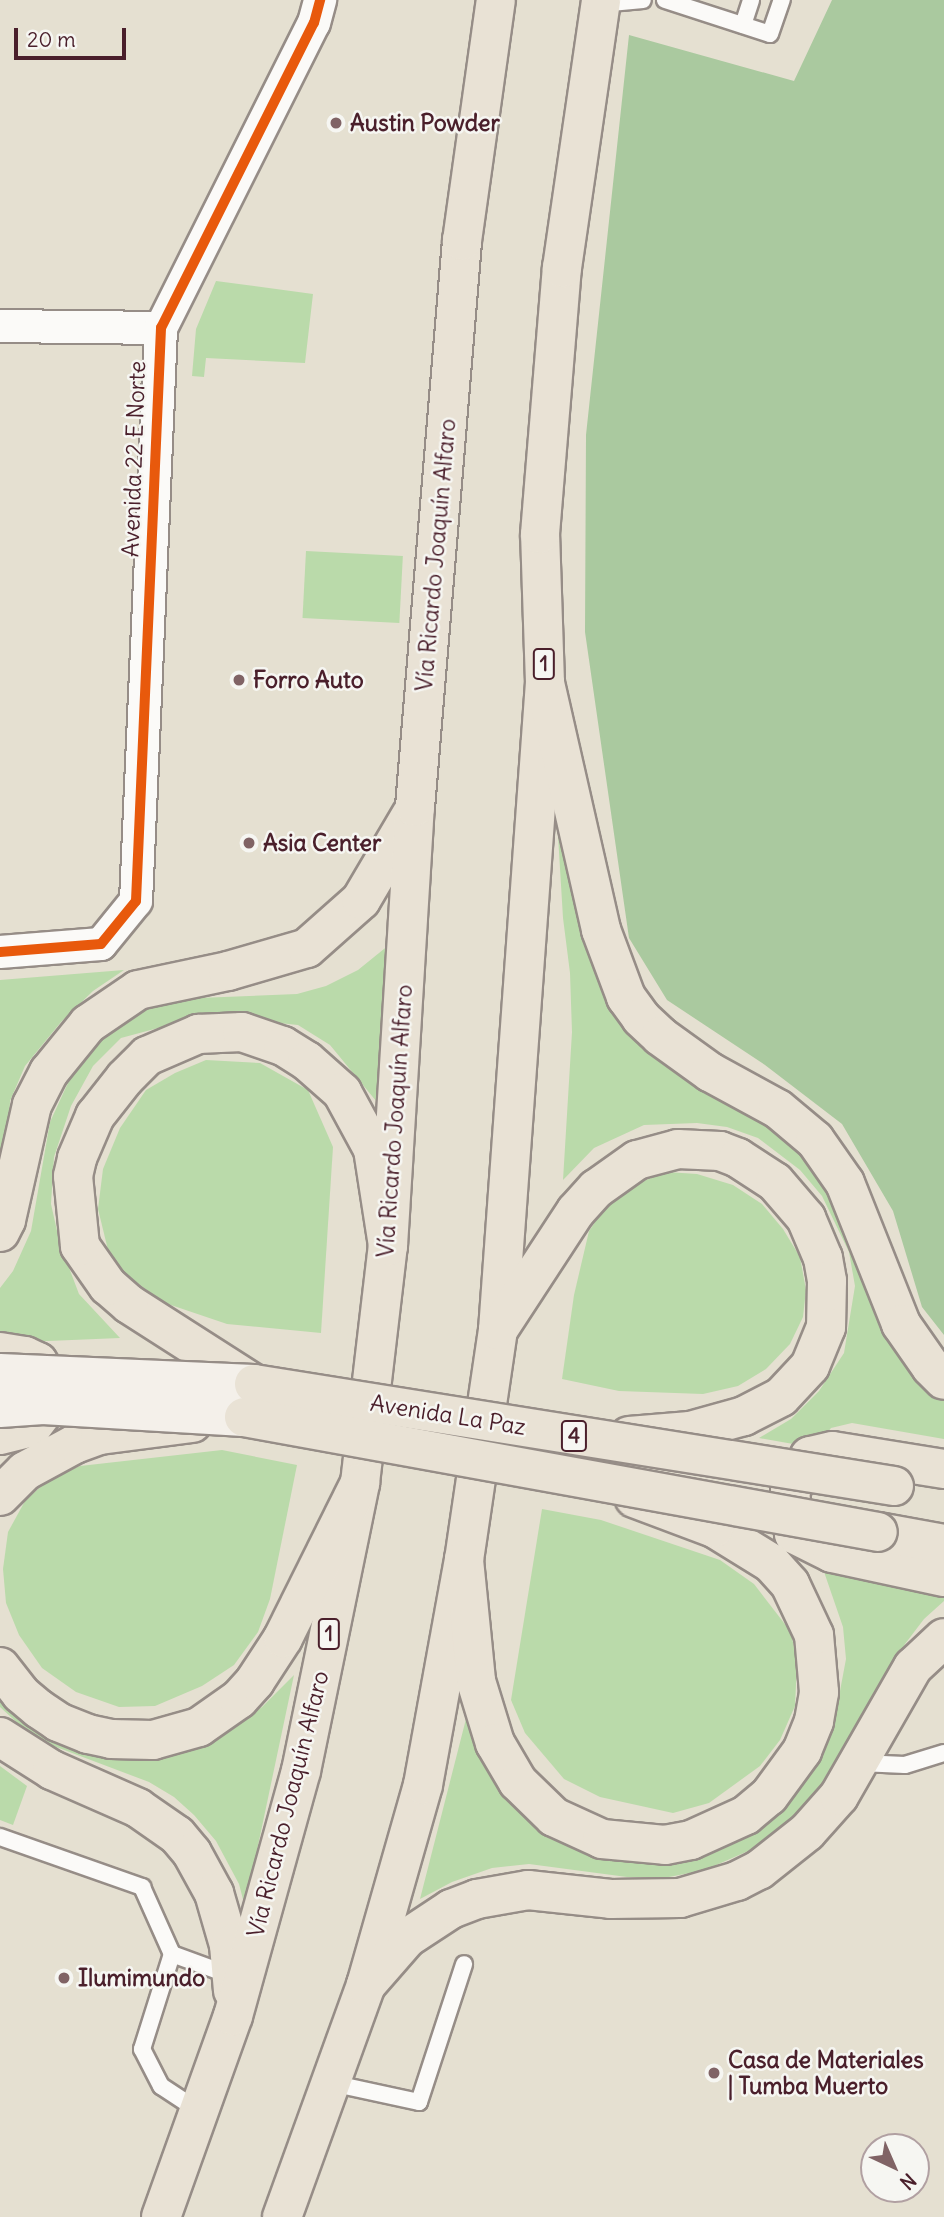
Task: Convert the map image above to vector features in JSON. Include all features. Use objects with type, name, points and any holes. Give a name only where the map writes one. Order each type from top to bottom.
[{"type":"main road","name":"Vía Ricardo Joaquín Alfaro","points":[[161,2217],[233,2016],[301,1771],[360,1483],[388,1245],[415,807],[462,240],[496,0]]},
{"type":"main road","name":"1","points":[[366,1985],[422,1784],[464,1560],[498,1330],[545,683],[541,520],[562,268],[601,2]]},
{"type":"main road","points":[[545,683],[601,930],[626,997],[660,1036],[710,1072],[778,1109],[815,1140],[845,1183],[901,1324],[944,1380]]},
{"type":"main road","points":[[0,1232],[6,1220],[32,1105],[49,1072],[89,1024],[138,990],[228,971],[307,948],[361,900],[415,807]]},
{"type":"main road","points":[[249,1400],[108,1286],[80,1246],[73,1177],[86,1132],[125,1078],[147,1056],[198,1034],[242,1032],[283,1046],[307,1061],[342,1092],[373,1149],[388,1245]]},
{"type":"main road","points":[[498,1330],[576,1211],[596,1189],[637,1160],[678,1149],[720,1151],[748,1163],[775,1182],[806,1218],[823,1258],[828,1281],[825,1327],[810,1366],[800,1380],[766,1407],[721,1425],[690,1432],[596,1439]]},
{"type":"main road","points":[[0,1352],[24,1356],[38,1362],[46,1375],[41,1415],[32,1427],[0,1435]]},
{"type":"main road","name":"Avenida La Paz","points":[[0,1373],[596,1439],[944,1494]]},
{"type":"main road","points":[[0,1496],[25,1471],[49,1456],[100,1436],[249,1400]]},
{"type":"main road","name":"Avenida La Paz","points":[[0,1408],[249,1400],[583,1478],[944,1544]]},
{"type":"main road","points":[[944,1469],[832,1451],[810,1456],[790,1490],[794,1535],[832,1553],[944,1577]]},
{"type":"main road","points":[[464,1560],[476,1681],[495,1743],[508,1766],[535,1802],[554,1817],[602,1839],[634,1844],[665,1845],[691,1840],[746,1815],[769,1796],[802,1751],[814,1721],[819,1692],[818,1662],[814,1634],[805,1611],[790,1584],[771,1563],[714,1528],[583,1478]]},
{"type":"main road","points":[[0,1667],[21,1694],[38,1709],[58,1722],[88,1734],[111,1740],[152,1740],[199,1727],[239,1699],[255,1681],[283,1638],[360,1483]]},
{"type":"main road","points":[[282,2217],[366,1985],[407,1938],[451,1909],[477,1899],[528,1890],[647,1900],[680,1898],[737,1881],[759,1870],[807,1832],[839,1796],[913,1667],[944,1638]]},
{"type":"main road","points":[[0,1737],[52,1770],[138,1808],[177,1835],[192,1853],[214,1893],[229,1945],[233,1976],[233,2016]]},
{"type":"street","name":"Avenida 22 E Norte","points":[[0,952],[101,944],[136,901],[161,327],[314,23],[320,0]]},
{"type":"street","points":[[0,326],[161,327]]},
{"type":"lane","points":[[601,2],[643,0]]},
{"type":"lane","points":[[743,25],[751,0]]},
{"type":"lane","points":[[673,1],[712,7],[743,25],[770,34],[782,0]]},
{"type":"lane","points":[[858,1763],[905,1765],[944,1753]]},
{"type":"lane","points":[[0,1837],[142,1887],[172,1954],[142,2049],[161,2086],[199,2111]]},
{"type":"lane","points":[[172,1954],[233,1976]]},
{"type":"lane","points":[[331,2083],[419,2102],[464,1964]]},
{"type":"green space","points":[[832,0],[944,0],[944,1335],[922,1307],[893,1211],[842,1124],[765,1065],[667,1000],[629,938],[585,632],[586,435],[629,35],[794,81]]},
{"type":"green space","points":[[216,281],[313,294],[305,363],[206,358],[204,377],[192,376],[196,329]]},
{"type":"green space","points":[[306,551],[403,556],[399,623],[302,618]]},
{"type":"green space","points":[[557,819],[587,944],[756,1115],[795,1148],[826,1187],[844,1223],[876,1319],[898,1353],[944,1400],[944,1439],[852,1423],[831,1428],[816,1448],[759,1438],[791,1419],[819,1391],[844,1353],[855,1286],[849,1252],[822,1196],[800,1170],[758,1138],[727,1127],[697,1123],[644,1125],[594,1148],[563,1180],[572,1032],[570,973],[563,918]]},
{"type":"green space","points":[[400,936],[386,1113],[330,1045],[298,1025],[260,1021],[184,1021],[121,1038],[93,1066],[71,1106],[54,1157],[51,1204],[60,1244],[79,1294],[120,1338],[0,1343],[0,1288],[13,1271],[31,1231],[50,1122],[73,1072],[91,1049],[122,1023],[152,1007],[198,998],[297,994],[326,986],[358,970]]},
{"type":"green space","points":[[124,970],[93,991],[61,1022],[25,1066],[10,1101],[8,1153],[0,1192],[0,980]]},
{"type":"green space","points":[[206,1060],[260,1063],[308,1090],[333,1147],[321,1333],[227,1324],[162,1302],[122,1271],[108,1250],[98,1209],[103,1169],[120,1128],[146,1090],[175,1073]]},
{"type":"green space","points":[[667,1172],[697,1174],[733,1185],[762,1204],[783,1229],[800,1257],[806,1290],[803,1317],[790,1344],[766,1369],[738,1386],[703,1394],[619,1391],[562,1379],[574,1295],[589,1231],[604,1209],[633,1185]]},
{"type":"green space","points":[[222,1450],[297,1465],[270,1599],[258,1632],[234,1665],[202,1686],[155,1706],[119,1707],[76,1692],[42,1668],[19,1635],[6,1603],[3,1569],[8,1532],[25,1501],[48,1480],[80,1466]]},
{"type":"green space","points":[[542,1509],[601,1520],[720,1560],[754,1584],[791,1632],[797,1663],[795,1706],[780,1740],[760,1766],[709,1803],[673,1813],[600,1797],[564,1779],[525,1733],[511,1700]]},
{"type":"green space","points":[[822,1566],[944,1590],[944,1601],[924,1619],[905,1644],[814,1803],[764,1844],[705,1870],[669,1877],[627,1877],[529,1864],[492,1868],[452,1882],[420,1899],[467,1715],[621,1855],[801,1784],[820,1759],[834,1723],[846,1659],[843,1627]]},
{"type":"green space","points":[[294,1675],[245,1907],[239,1884],[216,1841],[174,1797],[149,1782],[51,1745],[23,1728],[0,1707],[0,1690],[3,1695],[197,1743],[233,1727],[262,1707]]},
{"type":"green space","points":[[0,1766],[27,1786],[13,1825],[0,1820]]},
{"type":"cycle path","points":[[0,952],[101,944],[136,901],[161,328],[314,23],[320,0]]},
{"type":"place","name":"Austin Powder","points":[[336,123]]},
{"type":"place","name":"Forro Auto","points":[[239,680]]},
{"type":"place","name":"Asia Center","points":[[249,843]]},
{"type":"place","name":"Ilumimundo","points":[[64,1978]]},
{"type":"place","name":"Casa de Materiales | Tumba Muerto","points":[[714,2073]]}]
